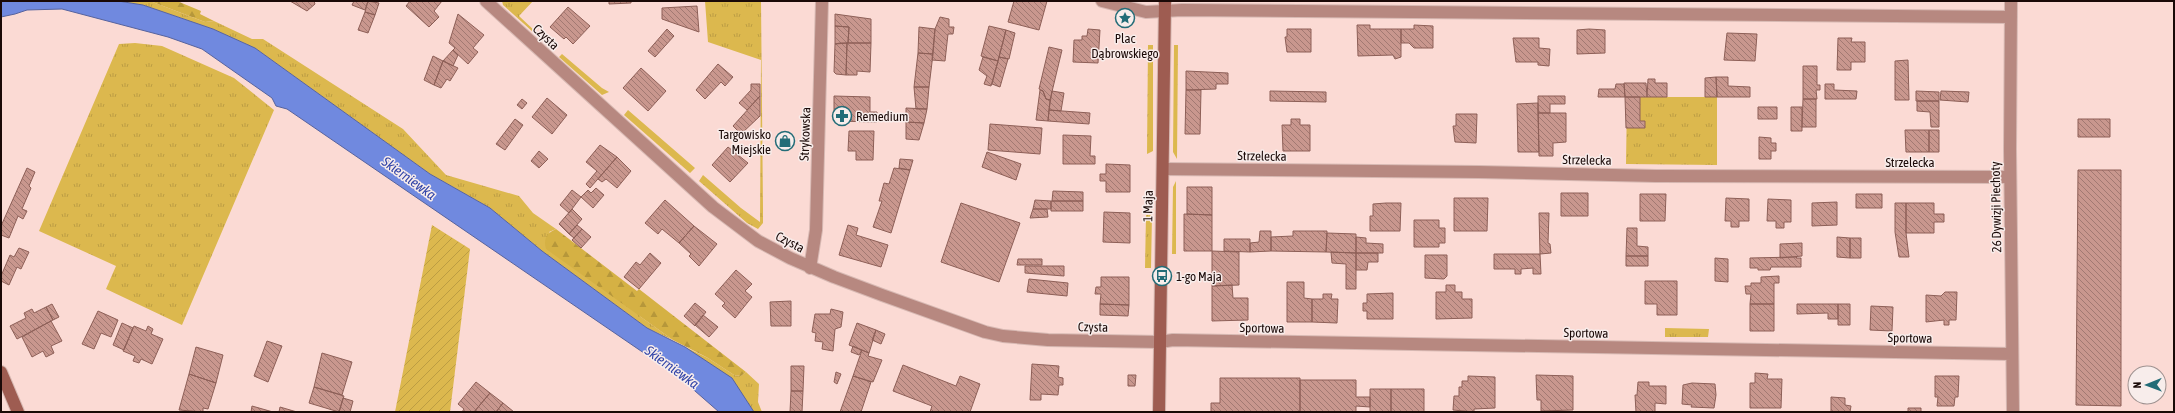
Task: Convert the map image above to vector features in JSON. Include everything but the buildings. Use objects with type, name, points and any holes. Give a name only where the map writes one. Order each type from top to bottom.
[{"type":"main road","name":"1 Maja","points":[[1159,412],[1164,6]]},
{"type":"main road","points":[[1,372],[18,412]]},
{"type":"street","name":"Czysta","points":[[486,1],[727,219],[758,241],[810,268],[978,330],[1003,336],[1048,340],[1160,342]]},
{"type":"street","name":"Strykowska","points":[[810,268],[816,230],[822,1]]},
{"type":"street","points":[[1102,1],[1141,11],[1164,6],[2010,17]]},
{"type":"street","name":"26 Dywizji Piechoty","points":[[2011,1],[2010,177],[2013,412]]},
{"type":"street","name":"Strzelecka","points":[[1163,169],[1480,172],[1656,176],[2010,177]]},
{"type":"street","name":"Sportowa","points":[[1160,342],[1178,340],[2012,354]]},
{"type":"green space","points":[[118,1],[150,1],[205,22],[214,21],[252,39],[263,39],[403,129],[446,175],[519,196],[533,213],[556,229],[549,232],[641,317],[673,340],[647,328],[542,251],[490,208],[430,174],[255,48],[213,29],[143,5]]},
{"type":"green space","points":[[150,1],[177,1],[201,11],[200,14],[214,21],[205,22]]},
{"type":"green space","points":[[502,1],[533,1],[519,16],[554,49],[553,50],[503,5]]},
{"type":"green space","points":[[705,1],[761,1],[763,223],[758,229],[747,223],[699,181],[703,175],[741,208],[760,222],[761,60],[708,42]]},
{"type":"green space","points":[[135,43],[162,46],[234,78],[274,110],[182,325],[106,289],[116,266],[39,231],[119,44]]},
{"type":"green space","points":[[1148,45],[1153,45],[1153,151],[1147,154]]},
{"type":"green space","points":[[1174,45],[1178,45],[1177,159],[1173,152]]},
{"type":"green space","points":[[562,54],[602,88],[609,92],[602,95],[559,57]]},
{"type":"green space","points":[[1627,97],[1717,97],[1717,165],[1626,164]]},
{"type":"green space","points":[[628,110],[695,168],[690,173],[624,115]]},
{"type":"green space","points":[[1176,181],[1176,254],[1172,254],[1173,187]]},
{"type":"green space","points":[[1146,215],[1152,215],[1151,268],[1145,268]]},
{"type":"green space","points":[[432,225],[470,249],[450,412],[395,412]]},
{"type":"green space","points":[[556,229],[637,291],[639,289],[746,372],[741,376],[734,375],[708,358],[673,340],[546,249],[546,237],[550,232]]},
{"type":"green space","points":[[1665,328],[1709,329],[1708,337],[1665,337]]},
{"type":"green space","points":[[685,347],[708,358],[734,375],[741,376],[746,372],[759,384],[758,402],[762,412],[754,412],[731,378]]},
{"type":"water","name":"Skierniewka","points":[[1,1],[118,1],[143,5],[213,29],[255,48],[430,174],[490,208],[542,251],[647,328],[685,347],[732,378],[754,412],[719,412],[679,377],[287,109],[276,106],[272,98],[202,49],[168,37],[62,9],[27,10],[1,17]]},
{"type":"place","name":"Plac Dąbrowskiego","points":[[1125,18]]},
{"type":"place","name":"Remedium","points":[[842,116]]},
{"type":"place","name":"Targowisko Miejskie","points":[[785,141]]},
{"type":"place","name":"1-go Maja","points":[[1162,276]]}]
